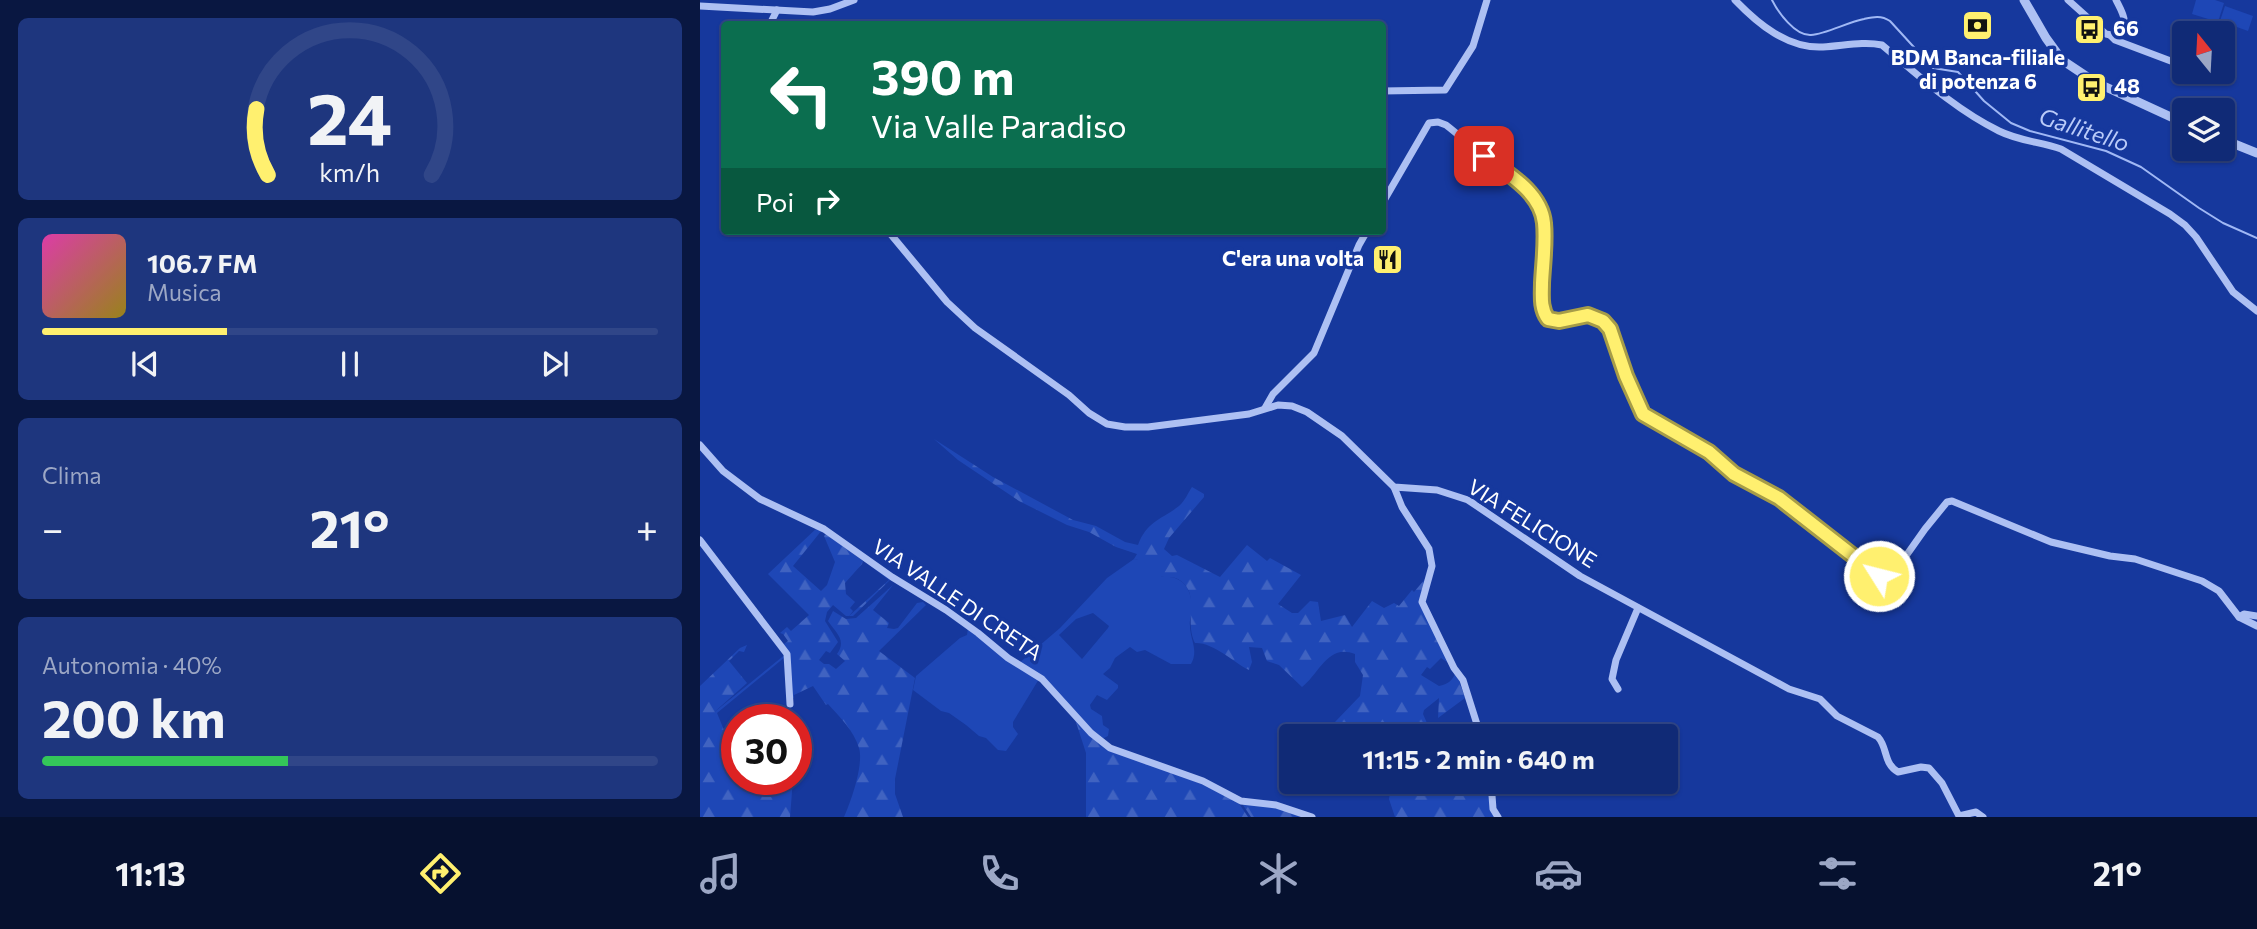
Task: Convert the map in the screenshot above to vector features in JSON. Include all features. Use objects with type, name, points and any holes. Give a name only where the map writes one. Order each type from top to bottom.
[{"type":"street","points":[[700,6],[821,11],[854,0]]},
{"type":"street","points":[[1386,91],[1445,90],[1473,46],[1487,0]]},
{"type":"street","points":[[1735,0],[1765,27],[1783,38],[1805,46],[1872,43],[1882,45],[1960,108],[1983,122],[2013,137],[2043,142],[2061,149],[2170,214],[2196,237],[2232,292],[2257,311]]},
{"type":"street","points":[[2024,0],[2062,60],[2095,82],[2172,117]]},
{"type":"street","points":[[2068,0],[2106,34],[2115,36],[2122,32],[2125,25],[2116,0]]},
{"type":"street","points":[[772,21],[777,10]]},
{"type":"street","points":[[2110,35],[2115,40],[2172,61]]},
{"type":"street","points":[[1386,197],[1429,123],[1446,125],[1514,178],[1535,200],[1544,223],[1542,305],[1548,319],[1559,321],[1588,315],[1603,321],[1610,329],[1643,414],[1709,452],[1734,474],[1779,498],[1875,575],[1886,575],[1896,570],[1924,528],[1944,505],[1952,501],[2051,542],[2143,561],[2202,581],[2225,598],[2239,617],[2257,626]]},
{"type":"street","points":[[2235,144],[2257,153]]},
{"type":"street","points":[[891,235],[947,302],[975,328],[1107,424],[1148,427],[1249,414],[1278,404],[1307,412],[1342,436],[1394,487],[1402,507],[1429,549],[1432,566],[1422,602],[1454,668],[1463,680],[1477,724]]},
{"type":"street","points":[[1265,408],[1273,394],[1314,353],[1365,235]]},
{"type":"street","name":"VIA VALLE DI CRETA","points":[[700,445],[723,471],[760,499],[824,528],[892,577],[946,610],[1008,658],[1036,675],[1091,733],[1110,748],[1203,781],[1241,802],[1276,805],[1312,817]]},
{"type":"street","name":"VIA FELICIONE","points":[[1394,487],[1437,489],[1468,500],[1580,576],[1789,689],[1820,699],[1838,716],[1878,737],[1883,742],[1891,768],[1898,772],[1929,768],[1942,783],[1959,816],[1976,813],[1983,817]]},
{"type":"street","points":[[700,540],[787,654],[790,704]]},
{"type":"street","points":[[1618,689],[1612,680],[1616,660],[1638,608]]},
{"type":"street","points":[[2239,617],[2245,614],[2257,616]]},
{"type":"street","points":[[1492,794],[1493,808],[1498,817]]},
{"type":"green space","points":[[2196,0],[2224,3],[2218,21],[2192,14]]},
{"type":"green space","points":[[2225,6],[2253,16],[2248,31],[2235,26],[2235,21],[2220,21]]},
{"type":"green space","points":[[934,439],[993,477],[1073,520],[1096,526],[1125,542],[1138,545],[1150,526],[1179,506],[1192,487],[1204,494],[1204,497],[1169,538],[1164,549],[1172,556],[1177,555],[1220,577],[1247,545],[1267,561],[1270,558],[1301,575],[1278,604],[1292,613],[1298,613],[1310,601],[1318,602],[1321,621],[1345,615],[1352,627],[1372,601],[1384,608],[1394,603],[1399,606],[1425,579],[1423,598],[1453,666],[1441,658],[1430,669],[1427,667],[1421,675],[1439,686],[1450,682],[1456,671],[1465,698],[1438,718],[1439,698],[1424,710],[1427,724],[1334,724],[1360,696],[1363,675],[1355,662],[1355,654],[1346,652],[1331,656],[1302,687],[1279,665],[1267,661],[1262,648],[1249,647],[1252,662],[1249,670],[1216,649],[1195,643],[1191,626],[1190,594],[1181,581],[1158,576],[1144,563],[1134,559],[1137,554],[1067,525],[1019,501],[958,460]]},
{"type":"green space","points":[[818,527],[822,530],[793,566],[821,591],[827,585],[835,562],[824,536],[826,534],[863,561],[845,583],[846,594],[855,602],[850,608],[853,611],[846,616],[833,605],[827,612],[825,621],[838,642],[830,653],[826,651],[819,660],[824,664],[836,669],[845,661],[837,654],[841,641],[828,621],[833,611],[846,619],[856,618],[893,585],[873,610],[889,623],[887,628],[898,628],[917,603],[923,602],[926,605],[879,651],[915,678],[895,779],[895,794],[903,817],[844,817],[858,773],[860,755],[857,742],[846,724],[828,704],[826,705],[813,686],[794,695],[794,698],[790,697],[790,655],[782,642],[784,644],[788,641],[780,633],[787,627],[791,631],[809,615],[768,574]]},
{"type":"green space","points":[[1134,559],[1142,560],[1162,577],[1181,581],[1192,602],[1190,631],[1194,654],[1191,664],[1171,664],[1145,650],[1137,652],[1130,647],[1115,658],[1103,674],[1118,685],[1118,688],[1107,700],[1097,695],[1090,705],[1091,709],[1102,716],[1103,725],[1109,729],[1108,736],[1102,739],[1081,720],[1043,677],[1018,664],[1060,628],[1107,578]],"holes":[[[1093,613],[1109,626],[1082,659],[1059,635],[1076,619]]]},
{"type":"green space","points":[[868,564],[892,578],[853,616],[849,616],[889,580]]},
{"type":"green space","points":[[968,628],[1039,679],[1013,722],[1018,734],[1006,751],[998,750],[986,738],[979,736],[913,690],[916,676],[967,635]]},
{"type":"green space","points":[[747,645],[744,652],[739,651],[729,661],[747,683],[712,714],[721,707],[717,713],[721,723],[721,795],[792,795],[790,817],[700,817],[700,686],[740,648]]},
{"type":"green space","points":[[787,653],[728,704],[724,704]]},
{"type":"green space","points":[[1074,716],[1100,741],[1236,799],[1248,817],[1086,817],[1086,753]]},
{"type":"green space","points":[[1390,794],[1492,794],[1497,817],[1395,817]]},
{"type":"green space","points":[[1246,801],[1310,817],[1251,817],[1243,805]]},
{"type":"waterway","name":"Gallitello","points":[[1772,0],[1778,11],[1799,32],[1811,35],[1871,18],[1887,19],[1933,68],[1958,72],[1984,101],[2011,123],[2030,131],[2106,151],[2141,167],[2223,223],[2257,238]]},
{"type":"place","name":"BDM Banca-filiale di potenza 6","points":[[1978,26]]},
{"type":"place","name":"66","points":[[2090,29]]},
{"type":"place","name":"48","points":[[2091,87]]},
{"type":"place","name":"C'era una volta","points":[[1387,259]]},
{"type":"route","points":[[1484,156],[1526,189],[1541,212],[1544,223],[1542,305],[1545,316],[1555,322],[1582,315],[1594,316],[1603,321],[1610,329],[1622,366],[1643,414],[1709,452],[1734,474],[1779,498],[1879,576]]}]
